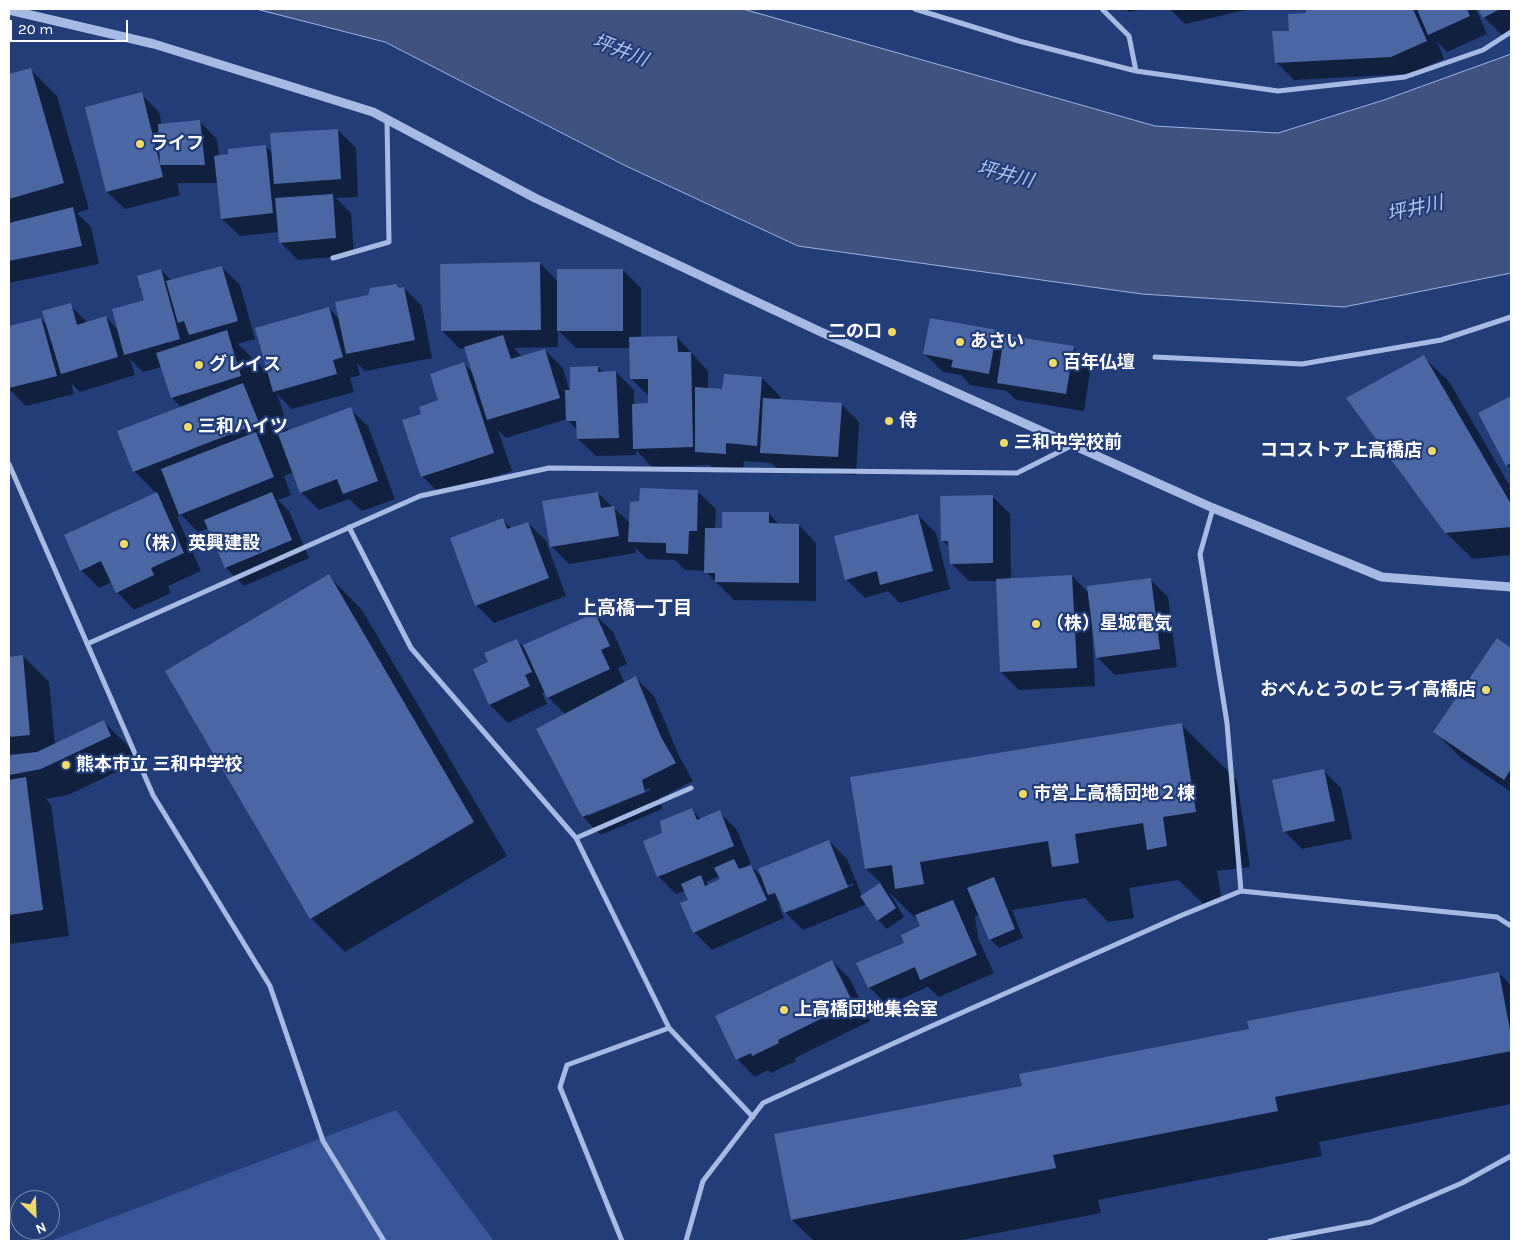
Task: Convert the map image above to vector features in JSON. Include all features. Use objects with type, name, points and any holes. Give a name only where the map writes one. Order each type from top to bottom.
[{"type":"street","points":[[915,9],[1019,41],[1136,71],[1278,90],[1405,77],[1483,50],[1511,32]]},
{"type":"street","points":[[1102,9],[1129,36],[1136,71]]},
{"type":"street","points":[[9,10],[154,44],[372,112],[536,198],[821,332],[1213,508],[1382,577],[1511,587]]},
{"type":"street","points":[[333,258],[389,242],[387,120]]},
{"type":"street","points":[[1155,357],[1302,364],[1441,340],[1511,317]]},
{"type":"street","points":[[87,644],[420,496],[549,468],[1017,472],[1074,445]]},
{"type":"street","points":[[9,464],[153,795],[270,986],[322,1141],[384,1241]]},
{"type":"street","points":[[1213,508],[1200,554],[1227,723],[1240,891]]},
{"type":"street","points":[[349,528],[411,648],[576,838],[669,1028],[753,1117]]},
{"type":"street","points":[[576,838],[690,788]]},
{"type":"street","points":[[686,1241],[703,1181],[763,1103],[934,1025],[1240,891],[1497,917],[1511,926]]},
{"type":"street","points":[[622,1241],[560,1087],[567,1065],[669,1028]]},
{"type":"street","points":[[1270,1241],[1372,1222],[1462,1183],[1511,1156]]},
{"type":"shaded area","points":[[396,1110],[494,1241],[50,1241],[60,1240],[60,1237]]},
{"type":"water","name":"坪井川","points":[[256,9],[743,9],[1155,126],[1278,133],[1384,100],[1511,54],[1511,273],[1344,307],[1142,294],[798,246],[626,166],[385,42]]},
{"type":"building","points":[[1306,9],[1413,9],[1427,41],[1391,57],[1275,63],[1272,31],[1289,31],[1288,14],[1306,13]]},
{"type":"building","points":[[1417,9],[1467,9],[1470,16],[1428,35]]},
{"type":"building","points":[[1478,9],[1500,9],[1483,18]]},
{"type":"building","points":[[31,68],[64,183],[9,199],[9,74]]},
{"type":"building","points":[[142,92],[163,177],[106,192],[85,107]]},
{"type":"building","points":[[200,120],[205,165],[160,165],[158,124]]},
{"type":"building","points":[[338,129],[341,179],[274,184],[270,133]]},
{"type":"building","points":[[266,145],[273,213],[221,219],[214,156],[228,154],[228,149]]},
{"type":"building","points":[[333,194],[336,238],[279,243],[275,198]]},
{"type":"building","points":[[73,207],[82,246],[9,261],[9,223]]},
{"type":"building","points":[[540,262],[541,330],[441,331],[440,264]]},
{"type":"building","points":[[222,266],[238,321],[189,335],[184,321],[178,323],[166,281]]},
{"type":"building","points":[[161,269],[180,339],[124,355],[112,309],[144,300],[137,276]]},
{"type":"building","points":[[557,269],[623,269],[623,331],[557,331]]},
{"type":"building","points":[[396,284],[399,288],[404,287],[415,340],[346,354],[335,302],[368,295],[370,288]]},
{"type":"building","points":[[71,303],[77,325],[106,316],[118,357],[61,374],[42,311]]},
{"type":"building","points":[[329,307],[343,357],[333,360],[337,374],[273,392],[255,328]]},
{"type":"building","points":[[41,318],[57,376],[9,388],[9,326]]},
{"type":"building","name":"あさい","points":[[930,318],[997,330],[989,374],[951,367],[953,360],[923,354]]},
{"type":"building","name":"グレイス","points":[[227,330],[241,376],[171,398],[156,353]]},
{"type":"building","points":[[503,335],[511,359],[545,349],[560,398],[487,420],[464,347]]},
{"type":"building","points":[[1004,335],[1074,346],[1066,394],[997,383]]},
{"type":"building","points":[[677,336],[678,352],[691,352],[693,447],[633,449],[632,404],[648,403],[648,379],[630,379],[629,337]]},
{"type":"building","name":"ココストア上高橋店","points":[[1424,355],[1511,504],[1511,527],[1445,533],[1346,398]]},
{"type":"building","points":[[464,362],[494,453],[421,477],[402,420],[421,414],[419,407],[438,400],[430,374]]},
{"type":"building","points":[[598,366],[598,372],[616,371],[619,438],[577,439],[576,421],[566,421],[565,390],[570,390],[570,367]]},
{"type":"building","points":[[724,374],[762,377],[757,446],[726,443],[726,454],[695,452],[695,387],[722,389]]},
{"type":"building","name":"三和ハイツ","points":[[243,383],[259,423],[133,472],[117,431]]},
{"type":"building","points":[[1511,396],[1511,463],[1506,466],[1478,413]]},
{"type":"building","points":[[763,398],[842,403],[838,457],[760,453]]},
{"type":"building","points":[[351,407],[378,481],[343,494],[337,479],[300,493],[278,434]]},
{"type":"building","points":[[256,432],[274,477],[179,515],[161,469]]},
{"type":"building","points":[[640,488],[698,490],[697,531],[689,531],[688,554],[666,553],[666,543],[628,542],[630,502],[639,501]]},
{"type":"building","name":"（株）英興建設","points":[[157,492],[184,553],[151,568],[154,575],[116,593],[101,561],[80,571],[64,535]]},
{"type":"building","points":[[272,492],[292,540],[225,568],[204,520]]},
{"type":"building","points":[[598,492],[601,508],[614,506],[619,536],[550,547],[542,501]]},
{"type":"building","points":[[993,495],[993,563],[950,564],[948,541],[941,541],[940,496]]},
{"type":"building","points":[[722,512],[769,512],[769,523],[799,524],[799,583],[715,582],[715,573],[704,573],[705,528],[722,528]]},
{"type":"building","points":[[918,514],[933,571],[880,585],[877,571],[845,580],[834,536]]},
{"type":"building","points":[[503,518],[507,529],[528,522],[549,578],[475,606],[450,538]]},
{"type":"building","points":[[329,574],[474,822],[310,919],[165,671]]},
{"type":"building","name":"（株）星城電気","points":[[1072,575],[1077,668],[1000,672],[996,579]]},
{"type":"building","points":[[1151,578],[1160,649],[1096,658],[1087,586]]},
{"type":"building","points":[[595,613],[610,646],[601,650],[610,669],[547,698],[523,645]]},
{"type":"building","name":"おべんとうのヒライ高橋店","points":[[1497,638],[1511,648],[1511,769],[1504,780],[1433,732]]},
{"type":"building","points":[[517,639],[532,672],[525,675],[530,686],[489,705],[473,669],[488,662],[484,653]]},
{"type":"building","name":"熊本市立 三和中学校","points":[[23,655],[30,735],[9,737],[9,657]]},
{"type":"building","points":[[636,676],[661,737],[676,763],[642,780],[645,792],[582,817],[536,729]]},
{"type":"building","name":"熊本市立 三和中学校","points":[[104,720],[111,736],[41,769],[9,775],[9,751],[10,755],[37,752]]},
{"type":"building","name":"市営上高橋団地２棟","points":[[1182,723],[1196,812],[1163,817],[1167,846],[1147,850],[1143,823],[1075,834],[1079,863],[1052,867],[1048,841],[920,862],[924,884],[895,889],[892,865],[865,869],[850,777]]},
{"type":"building","points":[[1324,769],[1335,821],[1283,832],[1272,780]]},
{"type":"building","name":"熊本市立 三和中学校","points":[[26,777],[43,910],[9,915],[9,780]]},
{"type":"building","points":[[692,808],[697,820],[720,810],[734,846],[657,877],[643,841],[662,833],[660,821]]},
{"type":"building","points":[[829,840],[848,887],[784,913],[775,893],[768,895],[758,869]]},
{"type":"building","points":[[734,859],[739,869],[751,865],[767,900],[693,933],[680,903],[688,900],[681,884],[701,875],[705,886],[720,879],[714,868]]},
{"type":"building","points":[[994,877],[1015,929],[989,940],[967,888]]},
{"type":"building","points":[[880,883],[896,908],[877,921],[860,896]]},
{"type":"building","points":[[953,900],[977,955],[920,980],[915,967],[868,988],[856,963],[904,943],[901,935],[920,926],[915,915]]},
{"type":"building","name":"上高橋団地集会室","points":[[832,960],[853,1003],[778,1040],[779,1043],[752,1056],[751,1053],[736,1060],[715,1016]]},
{"type":"building","points":[[1499,972],[1511,1035],[1511,1051],[1275,1097],[1278,1111],[1053,1155],[1056,1168],[791,1220],[774,1134],[1022,1086],[1019,1074],[1249,1029],[1247,1021]]},
{"type":"place","name":"ライフ","points":[[140,144]]},
{"type":"place","name":"二の口","points":[[892,332]]},
{"type":"place","name":"あさい","points":[[960,342]]},
{"type":"place","name":"百年仏壇","points":[[1053,363]]},
{"type":"place","name":"グレイス","points":[[199,365]]},
{"type":"place","name":"侍","points":[[889,421]]},
{"type":"place","name":"三和ハイツ","points":[[188,427]]},
{"type":"place","name":"三和中学校前","points":[[1004,443]]},
{"type":"place","name":"ココストア上高橋店","points":[[1432,451]]},
{"type":"place","name":"（株）英興建設","points":[[124,544]]},
{"type":"place","name":"（株）星城電気","points":[[1036,624]]},
{"type":"place","name":"おべんとうのヒライ高橋店","points":[[1486,690]]},
{"type":"place","name":"熊本市立 三和中学校","points":[[66,765]]},
{"type":"place","name":"市営上高橋団地２棟","points":[[1023,794]]},
{"type":"place","name":"上高橋団地集会室","points":[[784,1010]]},
{"type":"district","name":"上高橋一丁目","points":[[635,609]]}]
